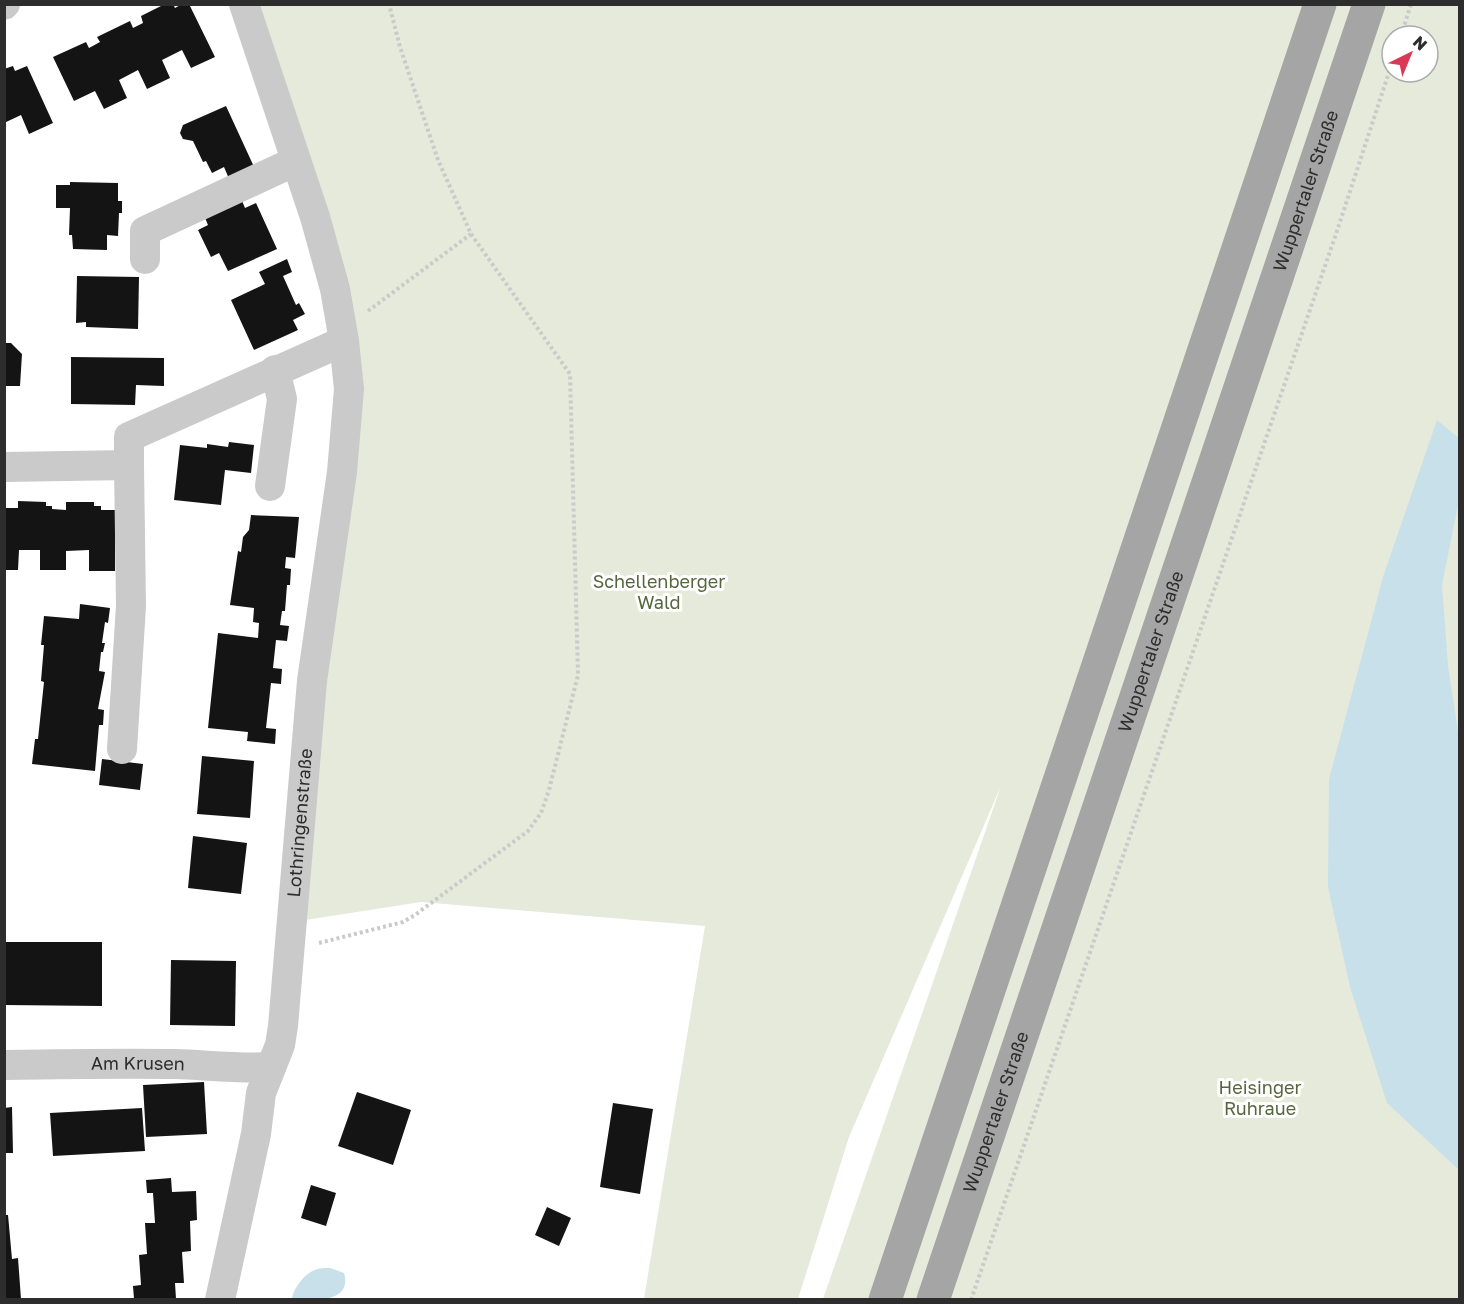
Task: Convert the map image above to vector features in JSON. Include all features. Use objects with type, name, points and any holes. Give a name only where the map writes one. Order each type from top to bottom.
[{"type":"main road","points":[[885,1299],[1320,4]]},
{"type":"main road","name":"Wuppertaler Straße","points":[[933,1299],[1369,4]]},
{"type":"street","name":"Lothringenstraße","points":[[220,1299],[256,1134],[261,1093],[280,1045],[283,1026],[312,681],[342,472],[349,389],[344,340],[335,289],[244,4]]},
{"type":"street","points":[[145,259],[145,231],[296,161]]},
{"type":"street","points":[[122,749],[131,606],[129,437],[344,340]]},
{"type":"street","points":[[270,486],[282,399],[275,370]]},
{"type":"street","points":[[4,467],[129,465]]},
{"type":"street","name":"Am Krusen","points":[[4,1065],[113,1063],[209,1065],[240,1069],[271,1067]]},
{"type":"path","points":[[289,950],[403,922],[528,831],[541,813],[549,790],[578,675],[570,374],[471,234],[438,160],[400,47],[389,4]]},
{"type":"path","points":[[1405,24],[1411,4]]},
{"type":"path","points":[[971,1299],[1338,228],[1385,84]]},
{"type":"path","points":[[344,340],[359,318],[471,234]]},
{"type":"green space","points":[[250,5],[1459,5],[1459,1299],[823,1299],[1001,786],[849,1137],[798,1299],[644,1299],[705,926],[421,902],[299,921],[353,393]]},
{"type":"water","points":[[1437,420],[1460,439],[1458,505],[1442,585],[1448,666],[1460,745],[1459,1170],[1387,1103],[1350,987],[1328,887],[1329,779],[1383,577]]},
{"type":"water","points":[[330,1268],[344,1273],[345,1283],[337,1295],[310,1300],[292,1299],[297,1286],[307,1274],[318,1269]]},
{"type":"building","points":[[165,4],[173,4],[175,8],[182,4],[189,4],[215,57],[191,68],[182,50],[162,60],[170,78],[147,89],[138,70],[119,80],[127,98],[104,109],[95,91],[74,101],[53,57],[86,42],[89,48],[100,42],[97,37],[130,21],[133,28],[143,23],[141,16]]},
{"type":"building","points":[[13,66],[15,71],[27,66],[53,123],[29,134],[21,115],[4,123],[4,69]]},
{"type":"building","points":[[226,106],[255,169],[230,181],[224,167],[212,173],[206,161],[203,162],[193,141],[183,139],[180,133],[183,125]]},
{"type":"building","points":[[70,182],[118,183],[118,201],[122,201],[122,213],[119,213],[118,236],[107,235],[107,250],[73,249],[72,235],[69,235],[70,208],[56,208],[56,185],[70,185]]},
{"type":"building","points":[[240,196],[245,208],[256,203],[277,249],[228,271],[219,253],[211,257],[198,230],[208,225],[203,213]]},
{"type":"building","points":[[287,259],[292,272],[283,276],[296,305],[299,303],[305,314],[293,320],[298,330],[254,350],[231,300],[265,284],[259,272]]},
{"type":"building","points":[[77,276],[139,277],[138,329],[86,327],[86,322],[76,323]]},
{"type":"building","points":[[4,343],[11,343],[22,354],[20,386],[4,386]]},
{"type":"building","points":[[71,357],[164,358],[164,386],[136,385],[135,405],[71,404]]},
{"type":"building","points":[[229,442],[254,445],[251,473],[225,470],[221,505],[174,500],[180,445],[207,448],[207,444],[228,447]]},
{"type":"building","points":[[18,501],[46,502],[46,506],[52,506],[52,509],[66,510],[66,502],[94,502],[94,506],[101,506],[101,510],[115,510],[115,571],[89,571],[89,550],[66,551],[66,570],[40,570],[40,550],[19,550],[18,570],[4,570],[4,508],[18,508]]},
{"type":"building","points":[[251,515],[299,517],[295,558],[286,557],[285,568],[291,569],[290,585],[287,585],[285,611],[282,611],[280,625],[289,626],[287,641],[276,640],[273,668],[282,669],[281,684],[271,683],[266,728],[276,729],[275,744],[247,741],[248,732],[208,728],[218,633],[258,638],[259,623],[253,622],[254,608],[230,605],[238,551],[241,552],[243,537],[249,530]]},
{"type":"building","points":[[80,604],[110,608],[108,623],[105,622],[102,643],[105,643],[103,652],[101,652],[99,671],[105,672],[98,709],[104,710],[103,725],[99,725],[95,771],[32,764],[35,739],[38,739],[44,682],[41,681],[44,645],[41,645],[44,616],[79,619]]},
{"type":"building","points":[[202,756],[254,761],[250,818],[197,814]]},
{"type":"building","points":[[102,759],[143,764],[140,790],[99,785]]},
{"type":"building","points":[[193,836],[247,843],[241,894],[188,888]]},
{"type":"building","points":[[4,942],[102,942],[102,1006],[4,1005]]},
{"type":"building","points":[[171,960],[236,961],[235,1026],[170,1025]]},
{"type":"building","points":[[204,1082],[207,1134],[146,1137],[143,1085]]},
{"type":"building","points":[[357,1092],[411,1110],[393,1165],[338,1146]]},
{"type":"building","points":[[613,1103],[653,1109],[640,1194],[600,1187]]},
{"type":"building","points":[[12,1107],[13,1153],[4,1153],[4,1108]]},
{"type":"building","points":[[142,1108],[145,1151],[53,1156],[50,1113]]},
{"type":"building","points":[[171,1178],[172,1192],[196,1191],[197,1220],[190,1221],[191,1251],[182,1252],[184,1283],[175,1283],[176,1299],[134,1299],[133,1286],[141,1285],[139,1255],[147,1254],[145,1223],[155,1223],[153,1193],[147,1193],[146,1180]]},
{"type":"building","points":[[311,1185],[336,1193],[326,1226],[301,1218]]},
{"type":"building","points":[[547,1207],[571,1218],[559,1246],[535,1235]]},
{"type":"building","points":[[5,1215],[8,1215],[12,1259],[18,1258],[21,1299],[5,1299]]},
{"type":"park label","name":"Schellenberger Wald","points":[[659,592]]},
{"type":"park label","name":"Heisinger Ruhraue","points":[[1260,1098]]}]
